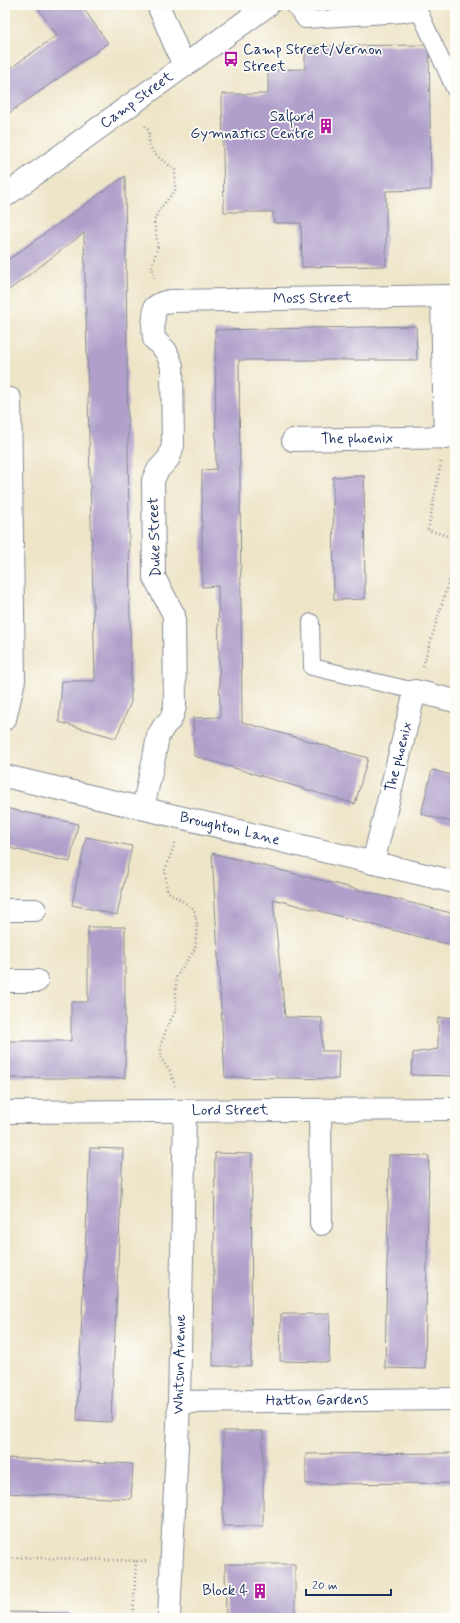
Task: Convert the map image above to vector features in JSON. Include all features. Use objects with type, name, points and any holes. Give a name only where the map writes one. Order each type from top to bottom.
[{"type":"street","points":[[158,5],[184,66]]},
{"type":"street","name":"Camp Street","points":[[5,196],[268,5]]},
{"type":"street","points":[[449,296],[450,437]]},
{"type":"street","name":"Moss Street","points":[[166,302],[449,296]]},
{"type":"street","name":"Duke Street","points":[[143,808],[154,763],[158,736],[164,726],[172,719],[175,707],[174,615],[154,578],[154,480],[158,470],[169,458],[173,445],[172,366],[166,351],[154,339],[153,332],[156,308],[166,302]]},
{"type":"street","points":[[5,403],[10,399],[9,588],[14,680],[5,719]]},
{"type":"street","name":"The phoenix","points":[[293,440],[450,437]]},
{"type":"street","points":[[415,692],[455,701]]},
{"type":"street","name":"The phoenix","points":[[373,862],[415,692]]},
{"type":"street","name":"Broughton Lane","points":[[5,776],[455,882]]},
{"type":"street","points":[[5,910],[36,910]]},
{"type":"street","points":[[5,981],[37,981]]},
{"type":"street","name":"Lord Street","points":[[5,1112],[455,1109]]},
{"type":"street","points":[[320,1110],[321,1224]]},
{"type":"street","name":"Whitsun Avenue","points":[[169,1618],[179,1402],[185,1111]]},
{"type":"street","name":"Hatton Gardens","points":[[179,1402],[455,1399]]},
{"type":"lane","points":[[294,5],[305,20],[417,9],[455,90]]},
{"type":"lane","points":[[311,622],[312,666],[415,692]]},
{"type":"path","points":[[129,106],[149,131],[148,140],[151,152],[175,170],[175,190],[159,210],[154,221],[158,246],[152,266],[153,276],[166,302]]},
{"type":"path","points":[[450,437],[428,530],[455,538]]},
{"type":"path","points":[[415,692],[455,560]]},
{"type":"path","points":[[184,818],[165,870],[167,891],[194,909],[197,925],[195,949],[176,976],[176,1010],[167,1027],[161,1044],[161,1059],[170,1071],[185,1111]]},
{"type":"path","points":[[5,1557],[172,1561]]},
{"type":"path","points":[[133,1618],[136,1561]]},
{"type":"building","points":[[36,5],[81,5],[108,43],[5,116],[5,72],[57,35]]},
{"type":"building","name":"Salford Gymnastics Centre","points":[[429,45],[431,190],[386,191],[386,266],[302,267],[301,223],[274,223],[273,212],[224,212],[222,94],[268,94],[268,70],[305,69],[305,46]]},
{"type":"building","points":[[125,176],[131,702],[116,738],[59,722],[62,681],[95,681],[84,233],[5,293],[5,262]]},
{"type":"building","points":[[416,326],[417,360],[239,360],[242,722],[368,758],[355,804],[194,756],[193,718],[220,717],[218,586],[202,587],[202,470],[216,469],[215,330]]},
{"type":"building","points":[[453,326],[455,326],[455,361],[454,361]]},
{"type":"building","points":[[364,476],[365,599],[334,600],[333,477]]},
{"type":"building","points":[[432,770],[455,776],[455,823],[421,814]]},
{"type":"building","points":[[5,808],[78,824],[70,862],[5,847]]},
{"type":"building","points":[[86,837],[132,846],[117,915],[72,905]]},
{"type":"building","points":[[212,853],[455,914],[455,946],[273,899],[285,1017],[322,1018],[322,1051],[339,1051],[338,1079],[225,1077]]},
{"type":"building","points":[[88,927],[125,927],[125,1078],[5,1078],[5,1041],[71,1041],[71,1002],[88,1002]]},
{"type":"building","points":[[455,1017],[455,1076],[411,1075],[413,1053],[438,1049],[438,1018]]},
{"type":"building","points":[[90,1148],[123,1149],[111,1422],[77,1420]]},
{"type":"building","points":[[215,1153],[252,1154],[251,1366],[213,1366]]},
{"type":"building","points":[[389,1155],[429,1156],[425,1369],[385,1368]]},
{"type":"building","points":[[281,1314],[330,1314],[329,1362],[280,1361]]},
{"type":"building","points":[[223,1431],[263,1431],[263,1526],[223,1526]]},
{"type":"building","points":[[455,1453],[455,1483],[306,1484],[306,1454]]},
{"type":"building","points":[[5,1458],[133,1464],[131,1499],[5,1493]]},
{"type":"building","name":"Block 4","points":[[225,1564],[295,1564],[295,1618],[226,1618]]},
{"type":"building","points":[[5,1612],[69,1613],[69,1618],[5,1618]]},
{"type":"place","name":"Camp Street/Vernon Street","points":[[231,59]]},
{"type":"place","name":"Salford Gymnastics Centre","points":[[326,126]]},
{"type":"place","name":"Block 4","points":[[260,1591]]}]
